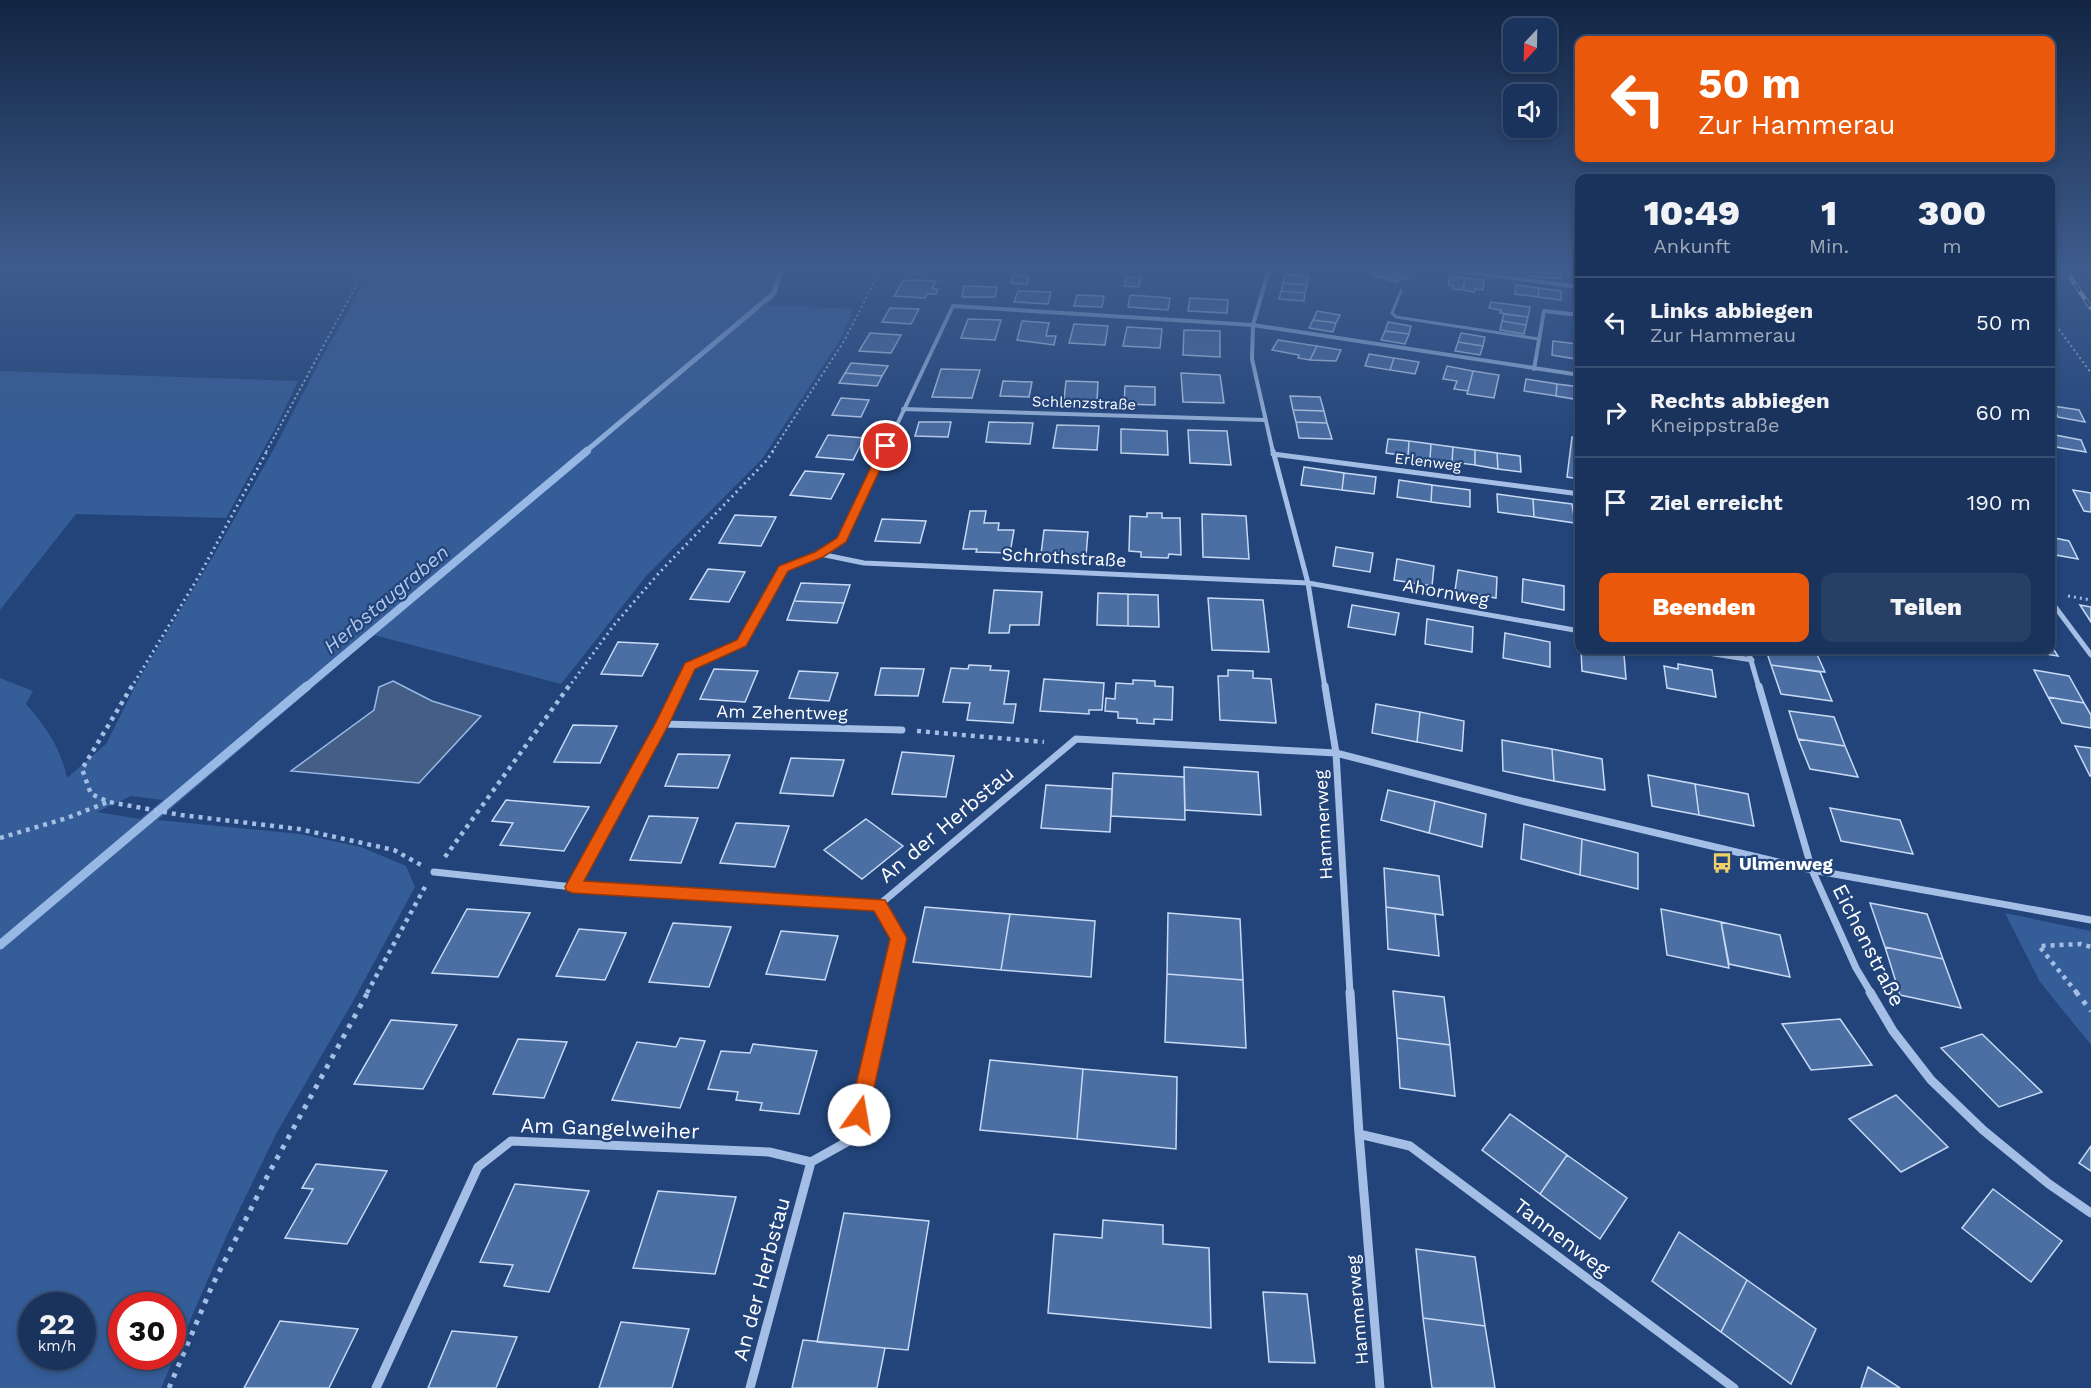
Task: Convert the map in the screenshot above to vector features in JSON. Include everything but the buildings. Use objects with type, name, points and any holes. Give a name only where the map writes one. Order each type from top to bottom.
[{"type":"street","points":[[573,887],[662,724],[690,666],[741,643],[783,568],[819,554],[842,540],[940,334]]},
{"type":"street","name":"Hammerweg","points":[[1253,334],[1252,358],[1265,420],[1308,583],[1336,753],[1359,1134],[1380,1388]]},
{"type":"street","points":[[1309,334],[1575,374]]},
{"type":"street","points":[[1534,369],[1540,334]]},
{"type":"street","name":"Schlenzstraße","points":[[903,409],[1265,420]]},
{"type":"street","name":"Erlenweg","points":[[1274,454],[1575,493]]},
{"type":"street","name":"Schrothstraße","points":[[819,554],[864,563],[1308,583]]},
{"type":"street","name":"Ahornweg","points":[[1308,583],[1575,630]]},
{"type":"street","points":[[2055,607],[2091,655]]},
{"type":"street","points":[[1714,654],[1752,660]]},
{"type":"street","name":"Eichenstraße","points":[[1750,654],[1812,870],[1856,968],[1893,1031],[1931,1080],[1983,1130],[2049,1184],[2091,1213]]},
{"type":"street","name":"Am Zehentweg","points":[[662,724],[902,730]]},
{"type":"street","points":[[1068,744],[1076,739],[1336,753],[1526,802],[1812,870],[2091,920]]},
{"type":"street","name":"An der Herbstau","points":[[750,1388],[812,1162],[854,1138],[899,938],[879,905],[1068,744]]},
{"type":"street","points":[[434,872],[573,887],[879,905]]},
{"type":"street","name":"Tannenweg","points":[[1359,1134],[1410,1146],[1734,1388]]},
{"type":"street","name":"Am Gangelweiher","points":[[376,1388],[478,1167],[511,1141],[769,1152],[812,1162]]},
{"type":"lane","points":[[1507,334],[1539,339]]},
{"type":"path","points":[[330,334],[199,576],[82,769],[91,794],[109,802],[181,815],[299,829],[394,850],[434,872]]},
{"type":"path","points":[[170,1388],[212,1286],[269,1173],[434,872],[614,625],[658,573],[767,460],[848,334]]},
{"type":"path","points":[[2062,334],[2091,373]]},
{"type":"path","points":[[902,730],[1068,744]]},
{"type":"path","points":[[0,838],[67,818],[109,802]]},
{"type":"path","points":[[2091,947],[2081,944],[2039,946],[2091,1011]]},
{"type":"shaded area","points":[[335,334],[843,334],[762,459],[647,575],[561,684],[374,635],[158,820],[300,834],[361,847],[406,866],[415,887],[352,1003],[276,1134],[227,1235],[186,1330],[186,1292],[108,1292],[108,1370],[169,1370],[161,1388],[0,1388],[0,678],[33,691],[26,704],[52,738],[67,778],[106,744],[140,677],[211,560]],"holes":[[[131,796],[163,800],[140,819],[97,812]]]},
{"type":"shaded area","points":[[0,371],[298,381],[278,423],[226,518],[76,514],[0,610]]},
{"type":"shaded area","points":[[393,681],[432,701],[481,716],[419,783],[291,771],[374,710],[379,687]]},
{"type":"shaded area","points":[[2005,913],[2091,931],[2091,1045],[2040,982]]},
{"type":"waterway","name":"Herbstaugraben","points":[[585,452],[726,334]]},
{"type":"waterway","name":"Herbstaugraben","points":[[305,688],[587,451]]},
{"type":"waterway","name":"Herbstaugraben","points":[[0,945],[307,686]]},
{"type":"place","name":"Ulmenweg","points":[[1722,863]]},
{"type":"route","points":[[859,1115],[899,938],[879,905],[843,901],[573,887],[662,724],[690,666],[741,643],[783,568],[819,554],[842,540],[886,446]]}]
